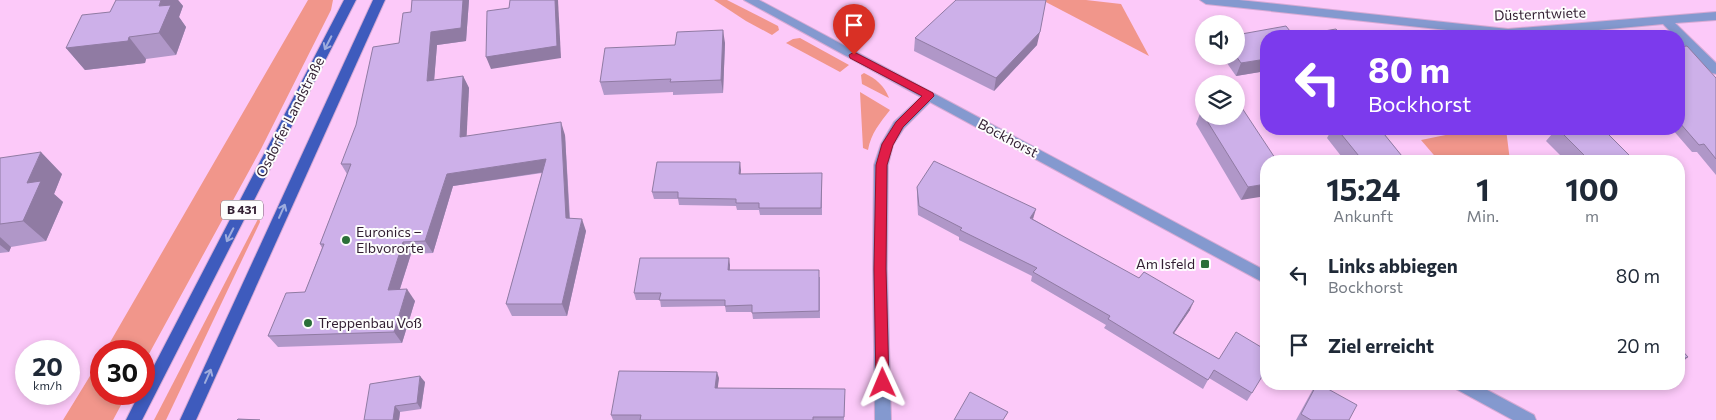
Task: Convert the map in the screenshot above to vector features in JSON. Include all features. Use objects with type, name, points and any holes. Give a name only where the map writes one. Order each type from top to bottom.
[{"type":"main road","name":"Osdorfer Landstraße","points":[[134,420],[350,0]]},
{"type":"main road","name":"Osdorfer Landstraße","points":[[188,420],[379,0]]},
{"type":"street","name":"Bockhorst","points":[[750,0],[1260,275]]},
{"type":"street","name":"Düsterntwiete","points":[[1206,0],[1481,30]]},
{"type":"street","name":"Düsterntwiete","points":[[1561,30],[1667,22],[1716,16]]},
{"type":"street","points":[[1667,22],[1675,30]]},
{"type":"street","points":[[1685,40],[1716,70]]},
{"type":"street","points":[[883,420],[880,269],[882,165],[888,144],[900,125],[929,96]]},
{"type":"street","points":[[1473,390],[1528,420]]},
{"type":"shaded area","points":[[308,0],[333,0],[331,10],[261,149],[155,343],[155,340],[111,340]]},
{"type":"shaded area","points":[[714,0],[727,0],[778,26],[779,30],[772,35]]},
{"type":"shaded area","points":[[1042,0],[1086,0],[1121,4],[1149,56]]},
{"type":"shaded area","points":[[800,38],[849,65],[840,72],[786,43]]},
{"type":"shaded area","points":[[864,73],[885,89],[889,98],[862,84],[861,75]]},
{"type":"shaded area","points":[[860,92],[890,110],[874,133],[868,150],[863,148]]},
{"type":"shaded area","points":[[1446,135],[1507,135],[1509,155],[1434,155],[1421,140]]},
{"type":"shaded area","points":[[259,217],[260,222],[166,420],[154,420]]},
{"type":"shaded area","points":[[90,376],[90,405],[121,405],[113,420],[63,420],[72,405],[80,405],[80,392]]},
{"type":"building","points":[[116,0],[161,0],[159,6],[171,5],[159,33],[129,37],[128,41],[66,48],[82,15],[110,12]]},
{"type":"building","points":[[412,0],[463,0],[461,28],[431,32],[427,81],[463,76],[460,137],[561,122],[566,218],[582,219],[562,304],[506,304],[546,159],[447,174],[425,241],[403,242],[388,290],[407,289],[394,332],[268,336],[286,293],[305,292],[324,244],[320,244],[351,164],[341,164],[356,125],[373,47],[399,43],[403,13],[411,12]]},
{"type":"building","points":[[510,0],[555,0],[557,46],[486,57],[487,11],[509,8]]},
{"type":"building","points":[[956,0],[1046,0],[1040,32],[996,78],[915,38]]},
{"type":"building","points":[[1286,26],[1289,30],[1264,30]]},
{"type":"building","points":[[723,30],[721,80],[670,82],[671,79],[600,82],[605,48],[675,45],[677,32]]},
{"type":"building","points":[[1260,31],[1260,60],[1245,62],[1245,33]]},
{"type":"building","points":[[1685,46],[1687,46],[1716,78],[1716,159],[1704,144],[1699,145],[1685,129]]},
{"type":"building","points":[[1245,113],[1273,155],[1260,155],[1260,185],[1248,187],[1210,125],[1245,125]]},
{"type":"building","points":[[1342,135],[1385,135],[1401,155],[1358,155]]},
{"type":"building","points":[[1564,135],[1609,135],[1629,155],[1584,155]]},
{"type":"building","points":[[41,152],[27,183],[41,181],[23,221],[0,224],[0,158]]},
{"type":"building","points":[[934,161],[1036,209],[1030,218],[1139,278],[1144,272],[1194,301],[1173,333],[1219,359],[1236,332],[1260,346],[1260,380],[1252,393],[1214,370],[1208,380],[1108,319],[1110,316],[1033,272],[1037,268],[960,230],[962,228],[919,206],[917,187]]},
{"type":"building","points":[[657,162],[740,162],[739,174],[822,173],[821,208],[759,208],[759,203],[736,203],[736,199],[678,198],[678,192],[652,192]]},
{"type":"building","points":[[640,258],[729,258],[728,270],[819,270],[819,311],[752,313],[752,305],[725,306],[725,300],[659,300],[661,293],[634,293]]},
{"type":"building","points":[[619,371],[717,372],[715,388],[845,389],[844,417],[813,417],[813,420],[640,420],[641,415],[611,415]]},
{"type":"building","points":[[420,376],[417,403],[395,406],[393,420],[364,420],[370,384]]},
{"type":"building","points":[[1314,390],[1330,390],[1357,405],[1349,420],[1311,420],[1301,414]]},
{"type":"building","points":[[970,392],[1008,412],[1003,420],[954,420]]},
{"type":"place","name":"Euronics – Elbvororte","points":[[346,240]]},
{"type":"place","name":"Am Isfeld","points":[[1205,264]]},
{"type":"place","name":"Treppenbau Voß","points":[[308,323]]},
{"type":"route","points":[[854,55],[929,96],[900,125],[888,144],[882,165],[880,269],[883,383]]}]
